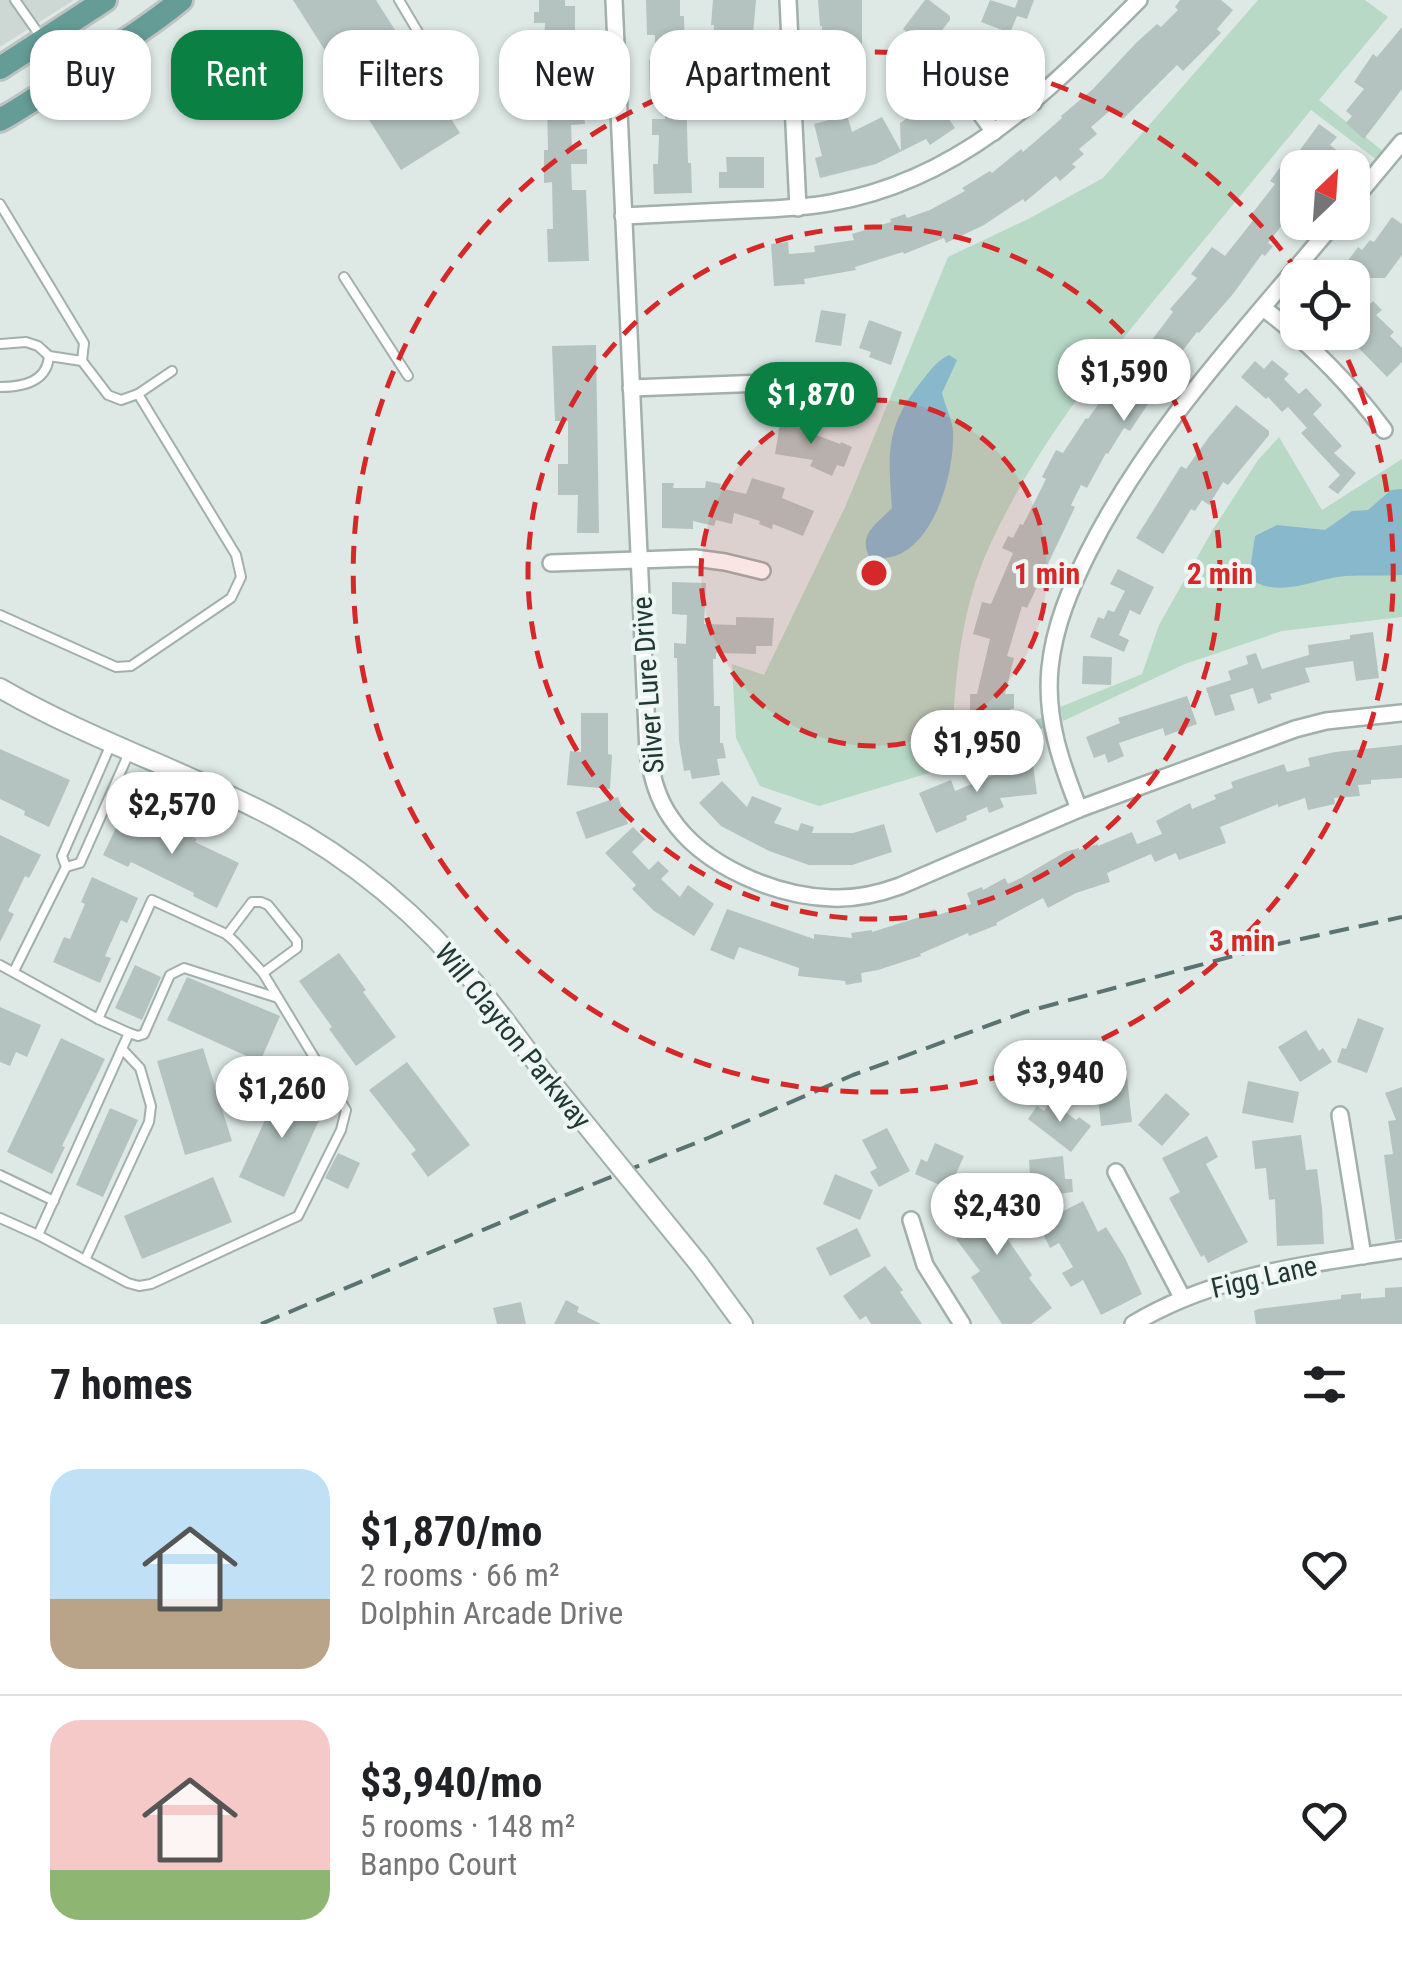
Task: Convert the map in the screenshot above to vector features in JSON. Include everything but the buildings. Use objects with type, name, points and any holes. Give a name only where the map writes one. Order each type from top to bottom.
[{"type":"main road","points":[[58,30],[105,0]]},
{"type":"main road","points":[[140,30],[181,0]]},
{"type":"main road","points":[[0,68],[30,48]]},
{"type":"main road","points":[[0,120],[30,103]]},
{"type":"street","name":"Silver Lure Drive","points":[[614,0],[648,753],[660,801],[672,820],[704,852],[746,876],[789,892],[834,898],[880,893],[1079,809],[1295,730],[1326,721],[1402,713]]},
{"type":"street","points":[[788,0],[798,208]]},
{"type":"street","points":[[1045,91],[1139,0]]},
{"type":"street","points":[[985,120],[994,132]]},
{"type":"street","points":[[623,216],[798,208],[845,200],[898,186],[958,156],[1010,120]]},
{"type":"street","points":[[1370,180],[1402,142]]},
{"type":"street","points":[[1079,809],[1059,757],[1049,695],[1061,614],[1121,492],[1181,408],[1320,240]]},
{"type":"street","points":[[1263,308],[1325,360],[1384,430]]},
{"type":"street","points":[[631,388],[767,383],[837,390]]},
{"type":"street","points":[[552,563],[695,558],[762,571]]},
{"type":"street","name":"Will Clayton Parkway","points":[[6,694],[275,818],[327,848],[374,882],[482,990],[743,1324]]},
{"type":"street","points":[[1340,1115],[1364,1256]]},
{"type":"street","points":[[1116,1172],[1182,1298]]},
{"type":"street","points":[[911,1220],[924,1265],[962,1324]]},
{"type":"street","name":"Figg Lane","points":[[1133,1324],[1182,1298],[1256,1275],[1402,1250]]},
{"type":"lane","points":[[15,0],[36,30]]},
{"type":"lane","points":[[399,0],[417,30]]},
{"type":"lane","points":[[0,204],[84,343],[82,361]]},
{"type":"lane","points":[[344,277],[408,376]]},
{"type":"lane","points":[[0,344],[26,342],[50,356],[82,361],[108,395],[121,400],[138,394],[172,371]]},
{"type":"lane","points":[[0,388],[36,381],[49,365],[50,356]]},
{"type":"lane","points":[[0,615],[116,667],[130,666],[231,598],[241,577],[236,555],[138,394]]},
{"type":"lane","points":[[14,971],[66,867],[62,856],[112,743]]},
{"type":"lane","points":[[66,867],[80,863],[130,751]]},
{"type":"lane","points":[[0,1218],[128,1283],[151,1284],[298,1216],[342,1130],[346,1110],[263,973],[228,935],[152,900],[98,1019]]},
{"type":"lane","points":[[228,935],[252,902],[268,905],[297,942],[297,948],[263,973]]},
{"type":"lane","points":[[0,964],[98,1019],[138,1036],[144,1034],[170,975],[176,970],[184,968],[278,998]]},
{"type":"lane","points":[[38,1235],[129,1033]]},
{"type":"lane","points":[[86,1260],[149,1122],[151,1106],[140,1068],[122,1050]]},
{"type":"lane","points":[[0,1175],[54,1200]]},
{"type":"shaded area","points":[[0,0],[74,0],[0,47]]},
{"type":"green space","points":[[1258,0],[1365,0],[1388,17],[1319,100],[1384,152],[1377,160],[1370,150],[1364,150],[1311,110],[1123,338],[1074,404],[1029,472],[990,545],[965,621],[952,753],[1043,717],[1045,727],[949,767],[819,806],[760,786],[736,738],[732,664],[764,675],[846,505],[948,257],[1103,178]]},
{"type":"green space","points":[[1279,437],[1322,510],[1402,459],[1402,617],[1282,631],[1185,664],[1063,721],[1060,707],[1142,674],[1159,625],[1212,531],[1258,460]]},
{"type":"water","points":[[949,355],[957,360],[942,393],[952,426],[953,447],[940,503],[922,536],[909,548],[895,556],[871,560],[867,537],[892,508],[890,456],[895,427],[921,382]]},
{"type":"water","points":[[1402,489],[1402,575],[1334,577],[1276,588],[1253,581],[1250,570],[1255,536],[1277,525],[1325,530],[1352,511],[1368,510],[1391,490]]},
{"type":"railway","points":[[261,1324],[853,1075],[1025,1012],[1278,944],[1402,917]]}]
